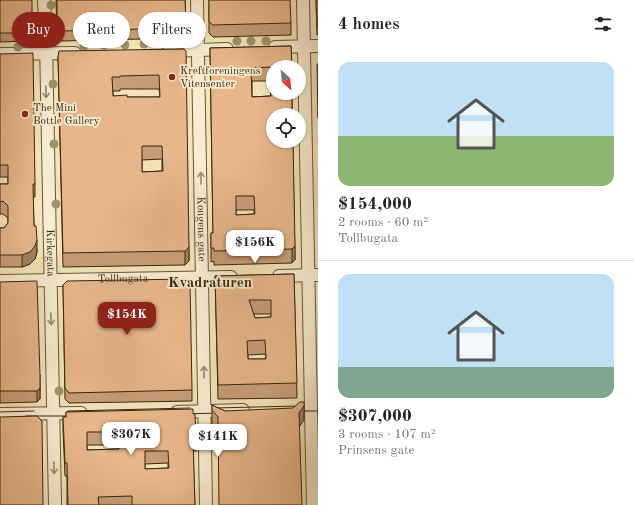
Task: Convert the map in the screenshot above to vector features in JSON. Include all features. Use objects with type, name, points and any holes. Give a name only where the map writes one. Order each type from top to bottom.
[{"type":"street","name":"Kirkegata","points":[[44,0],[55,505]]},
{"type":"street","name":"Kongens gate","points":[[197,0],[206,505]]},
{"type":"street","points":[[303,0],[313,275],[314,505]]},
{"type":"street","points":[[267,48],[318,46]]},
{"type":"street","points":[[156,51],[237,49]]},
{"type":"street","points":[[0,54],[88,53]]},
{"type":"street","points":[[268,276],[313,275]]},
{"type":"street","name":"Tollbugata","points":[[0,281],[245,277]]},
{"type":"street","points":[[296,409],[314,408]]},
{"type":"street","points":[[163,412],[257,410]]},
{"type":"street","points":[[0,414],[90,413]]},
{"type":"building","points":[[0,0],[32,0],[32,12],[12,12],[12,33],[0,33]]},
{"type":"building","points":[[57,0],[185,0],[186,12],[138,12],[138,29],[130,29],[130,12],[73,12],[73,31],[65,31],[65,12],[57,12]]},
{"type":"building","points":[[209,0],[290,0],[291,23],[213,25],[209,22]]},
{"type":"building","points":[[316,0],[318,0],[318,26],[317,26]]},
{"type":"building","points":[[291,46],[292,60],[266,60],[266,67],[251,68],[252,97],[266,96],[266,100],[292,100],[292,108],[266,108],[266,148],[293,148],[295,246],[292,249],[214,251],[214,248],[211,248],[211,233],[213,233],[210,48]],"holes":[[[236,196],[254,196],[255,214],[236,215]]]},
{"type":"building","points":[[184,49],[186,51],[189,247],[185,251],[63,253],[59,51]],"holes":[[[159,75],[160,97],[127,97],[127,95],[113,96],[112,77]],[[142,146],[162,146],[163,171],[142,172]]]},
{"type":"building","points":[[33,53],[35,184],[33,184],[34,226],[36,226],[37,240],[35,246],[30,252],[22,255],[0,255],[0,228],[4,228],[8,223],[8,206],[3,201],[0,202],[0,184],[8,184],[8,165],[0,165],[0,54]]},
{"type":"building","points":[[317,64],[318,64],[318,118]]},
{"type":"building","points":[[294,274],[297,383],[218,385],[215,276]],"holes":[[[249,300],[271,300],[271,317],[255,318]],[[265,340],[266,359],[248,359],[247,341]]]},
{"type":"building","points":[[186,279],[190,282],[192,390],[69,393],[65,388],[63,285],[67,281]]},
{"type":"building","points":[[37,281],[40,388],[37,391],[0,391],[0,282]]},
{"type":"building","points":[[300,402],[304,402],[304,406],[299,413],[302,505],[219,505],[218,417],[212,410],[212,405],[225,411],[293,408]]},
{"type":"building","points":[[193,409],[193,414],[195,414],[196,438],[193,438],[195,505],[132,505],[132,496],[98,497],[99,505],[68,505],[67,463],[65,463],[63,417],[66,417],[66,412]],"holes":[[[87,432],[119,432],[119,449],[87,450]],[[145,451],[168,451],[169,468],[145,469]]]},
{"type":"building","points":[[37,416],[42,421],[43,505],[0,505],[0,417]]},
{"type":"tram line","points":[[214,408],[300,406]]},
{"type":"tram line","points":[[68,411],[190,408]]},
{"type":"tram line","points":[[0,412],[34,411]]},
{"type":"tram line","points":[[292,411],[318,411]]},
{"type":"tram line","points":[[182,414],[222,413]]},
{"type":"tram line","points":[[26,416],[76,416]]},
{"type":"place","name":"Kreftforeningens Vitensenter","points":[[172,77]]},
{"type":"place","name":"The Mini Bottle Gallery","points":[[25,114]]},
{"type":"district","name":"Kvadraturen","points":[[210,283]]}]
